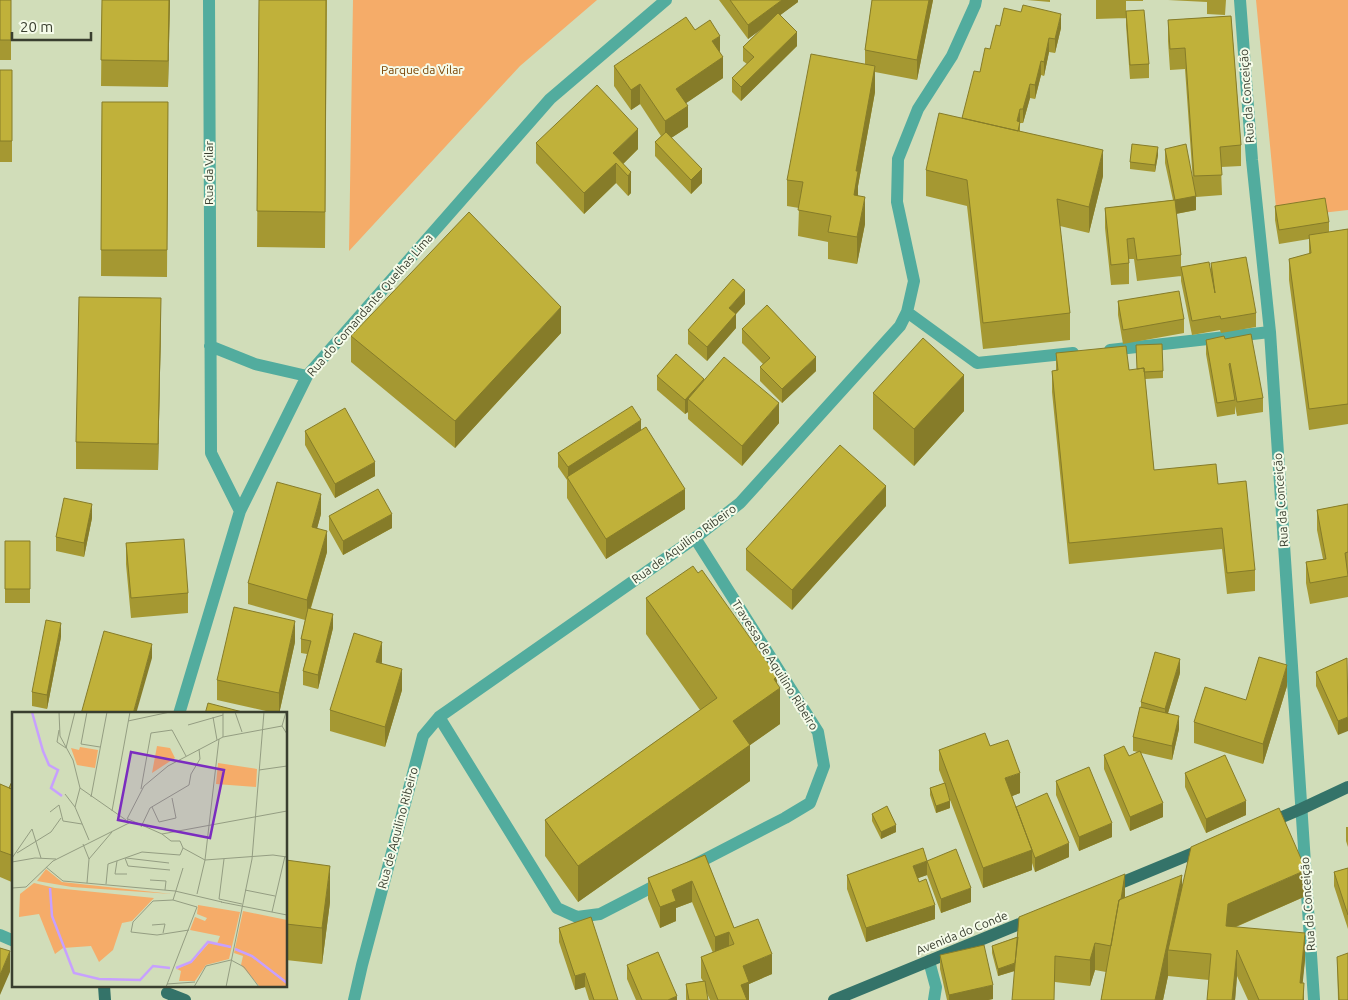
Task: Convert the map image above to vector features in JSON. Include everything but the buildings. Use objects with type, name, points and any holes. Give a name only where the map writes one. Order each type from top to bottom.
[{"type":"main road","points":[[1259,827],[1348,787]]},
{"type":"main road","points":[[1103,890],[1213,846]]},
{"type":"main road","name":"Avenida do Conde","points":[[834,1000],[1048,913]]},
{"type":"main road","points":[[166,993],[186,1000]]},
{"type":"street","name":"Rua da Vilar","points":[[210,0],[211,453],[240,511]]},
{"type":"street","name":"Rua do Comandante Quelhas Lima","points":[[180,712],[240,511],[307,376],[550,99],[666,0]]},
{"type":"street","name":"Rua de Aquilino Ribeiro","points":[[354,1000],[423,736],[439,717],[694,538],[740,503],[900,326],[907,312],[914,281],[897,202],[898,159],[918,109],[952,56],[976,0]]},
{"type":"street","name":"Rua da Conceição","points":[[1240,0],[1252,160],[1270,332],[1314,1000]]},
{"type":"street","points":[[907,312],[977,363],[1082,352]]},
{"type":"street","points":[[1101,350],[1270,332]]},
{"type":"street","points":[[210,346],[255,364],[307,376]]},
{"type":"street","name":"Travessa de Aquilino Ribeiro","points":[[439,717],[557,908],[577,917],[600,914],[785,818],[810,803],[824,766],[818,732],[694,538]]},
{"type":"street","points":[[0,935],[12,940]]},
{"type":"street","points":[[929,961],[936,987],[934,1000]]},
{"type":"green space","name":"Parque da Vilar","points":[[353,0],[597,0],[520,66],[349,251]]},
{"type":"green space","points":[[1256,0],[1348,0],[1348,210],[1277,218]]}]
